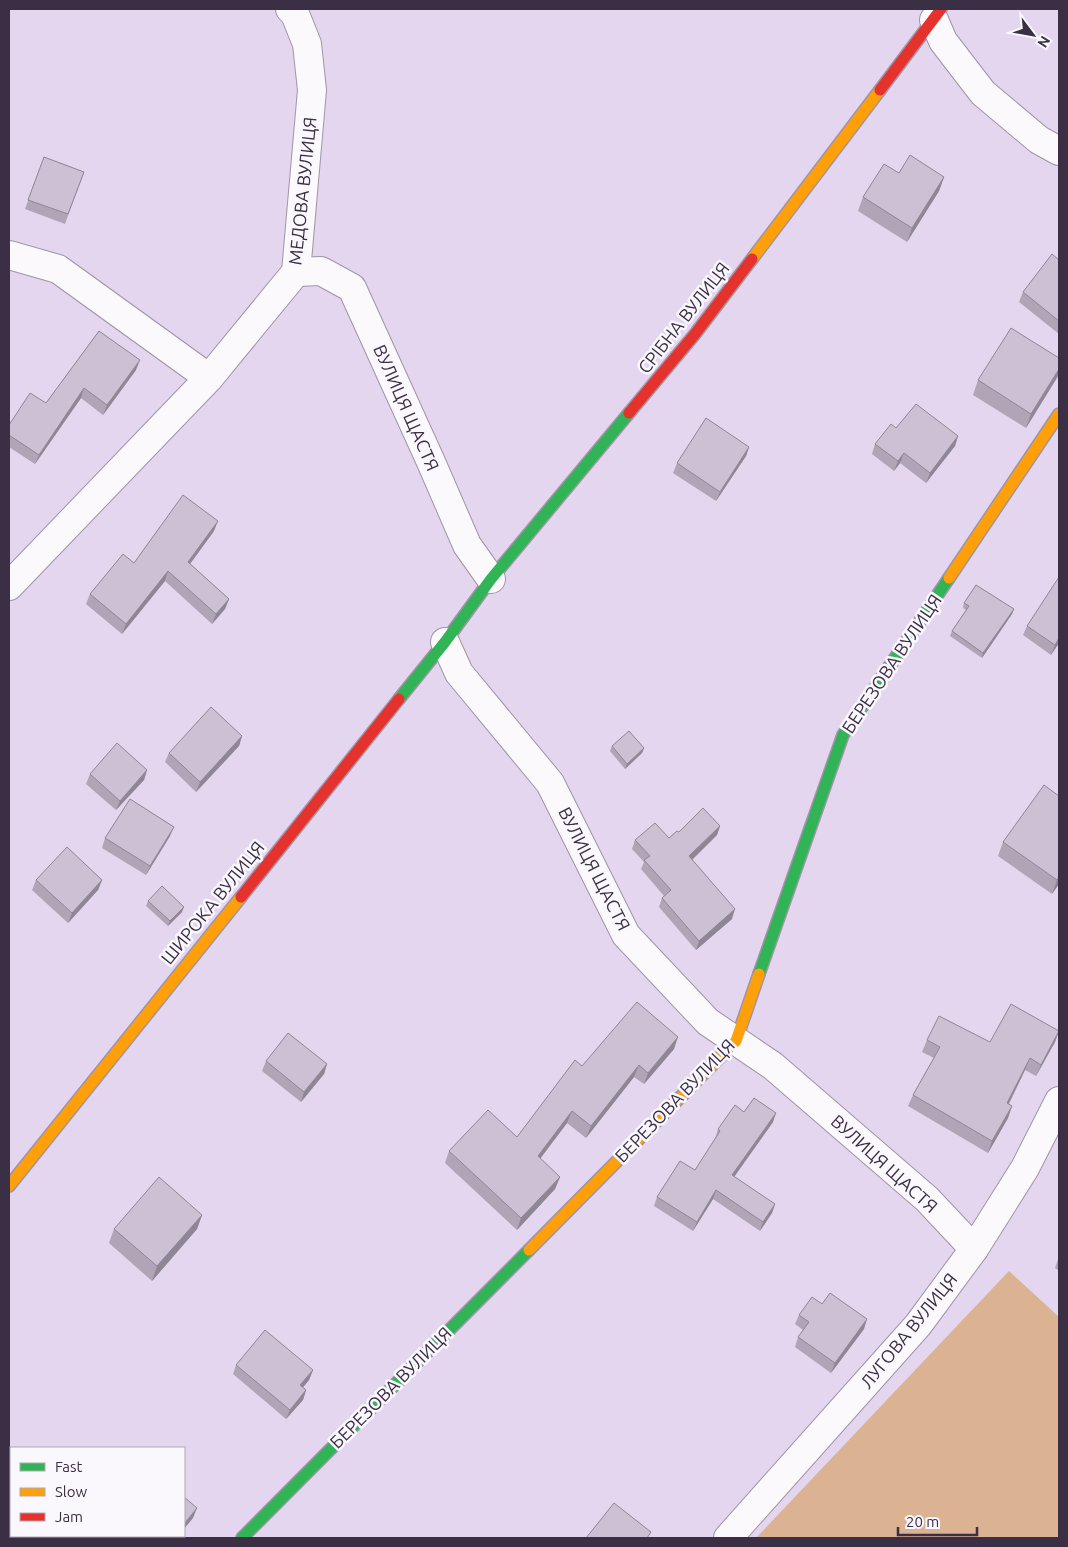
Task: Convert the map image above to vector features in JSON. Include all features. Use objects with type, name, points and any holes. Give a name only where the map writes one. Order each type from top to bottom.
[{"type":"street","name":"МЕДОВА ВУЛИЦЯ","points":[[9,586],[209,378],[296,272],[312,90],[308,44],[295,14],[290,9]]},
{"type":"street","points":[[938,14],[942,41],[983,93],[1039,140],[1059,152]]},
{"type":"street","name":"СРІБНА ВУЛИЦЯ","points":[[445,642],[491,579],[695,334],[938,14]]},
{"type":"street","points":[[9,255],[58,269],[209,378]]},
{"type":"street","name":"ВУЛИЦЯ ЩАСТЯ","points":[[296,272],[321,271],[352,288],[467,545],[491,579]]},
{"type":"street","name":"БЕРЕЗОВА ВУЛИЦЯ","points":[[242,1538],[736,1041],[843,735],[1059,414]]},
{"type":"street","name":"ВУЛИЦЯ ЩАСТЯ","points":[[445,642],[459,672],[550,783],[626,935],[708,1022],[773,1066],[919,1193],[974,1249]]},
{"type":"street","name":"ШИРОКА ВУЛИЦЯ","points":[[9,1186],[445,642]]},
{"type":"street","name":"ЛУГОВА ВУЛИЦЯ","points":[[728,1538],[918,1325],[974,1249],[1024,1168],[1059,1101]]},
{"type":"shaded area","points":[[1009,1271],[1059,1317],[1059,1538],[756,1538]]},
{"type":"building","points":[[910,155],[944,177],[912,228],[863,197],[884,164],[899,173]]},
{"type":"building","points":[[44,157],[84,172],[68,214],[28,200]]},
{"type":"building","points":[[1052,254],[1059,260],[1059,321],[1023,292]]},
{"type":"building","points":[[1011,328],[1059,358],[1059,369],[1031,414],[978,380]]},
{"type":"building","points":[[99,331],[140,360],[107,405],[84,388],[39,455],[9,435],[9,425],[30,393],[46,403]]},
{"type":"building","points":[[916,404],[958,436],[930,473],[904,453],[898,461],[875,444],[891,424],[896,428]]},
{"type":"building","points":[[706,418],[749,447],[720,492],[677,463]]},
{"type":"building","points":[[183,495],[218,521],[188,562],[229,599],[216,614],[168,571],[126,624],[90,594],[123,554],[134,563]]},
{"type":"building","points":[[1059,577],[1059,638],[1055,645],[1027,626]]},
{"type":"building","points":[[976,585],[1014,609],[983,653],[952,631],[969,606],[964,603]]},
{"type":"building","points":[[211,707],[242,736],[200,782],[169,753]]},
{"type":"building","points":[[629,731],[644,748],[627,764],[612,746]]},
{"type":"building","points":[[117,743],[147,770],[120,801],[90,774]]},
{"type":"building","points":[[1044,785],[1059,796],[1059,877],[1057,880],[1003,842]]},
{"type":"building","points":[[130,799],[174,827],[150,866],[105,838]]},
{"type":"building","points":[[703,808],[720,826],[689,856],[735,909],[699,941],[662,898],[671,890],[644,860],[650,856],[635,840],[655,823],[669,838],[677,831],[679,832]]},
{"type":"building","points":[[67,847],[102,880],[72,913],[36,880]]},
{"type":"building","points":[[162,886],[184,907],[170,921],[148,901]]},
{"type":"building","points":[[637,1002],[678,1037],[648,1073],[639,1065],[591,1126],[572,1111],[538,1156],[560,1177],[521,1218],[449,1151],[488,1110],[517,1137],[575,1060],[582,1066]]},
{"type":"building","points":[[1011,1004],[1059,1031],[1041,1065],[1030,1058],[1007,1103],[1012,1106],[992,1141],[913,1095],[940,1047],[927,1040],[939,1016],[990,1042]]},
{"type":"building","points":[[288,1033],[327,1064],[304,1092],[266,1061]]},
{"type":"building","points":[[754,1098],[776,1113],[732,1175],[775,1204],[763,1222],[716,1190],[697,1222],[657,1197],[680,1161],[695,1170],[720,1131],[718,1129],[735,1105],[744,1112]]},
{"type":"building","points":[[159,1177],[202,1215],[157,1266],[114,1229]]},
{"type":"building","points":[[830,1293],[867,1319],[835,1363],[798,1337],[809,1322],[799,1315],[812,1297],[822,1304]]},
{"type":"building","points":[[265,1330],[313,1370],[300,1385],[306,1390],[290,1410],[236,1365]]},
{"type":"building","points":[[185,1498],[197,1508],[185,1523]]},
{"type":"building","points":[[614,1503],[651,1532],[647,1538],[586,1538]]},
{"type":"traffic: fast","points":[[399,699],[445,642],[491,579],[629,413]]},
{"type":"traffic: fast","points":[[759,974],[843,735],[949,578]]},
{"type":"traffic: fast","points":[[242,1538],[529,1250]]},
{"type":"traffic: slow","points":[[752,259],[880,90]]},
{"type":"traffic: slow","points":[[949,578],[1059,414]]},
{"type":"traffic: slow","points":[[9,1186],[241,897]]},
{"type":"traffic: slow","points":[[529,1250],[736,1041],[759,974]]},
{"type":"traffic: jam","points":[[880,90],[941,9]]},
{"type":"traffic: jam","points":[[629,413],[695,334],[752,259]]},
{"type":"traffic: jam","points":[[241,897],[399,699]]}]
